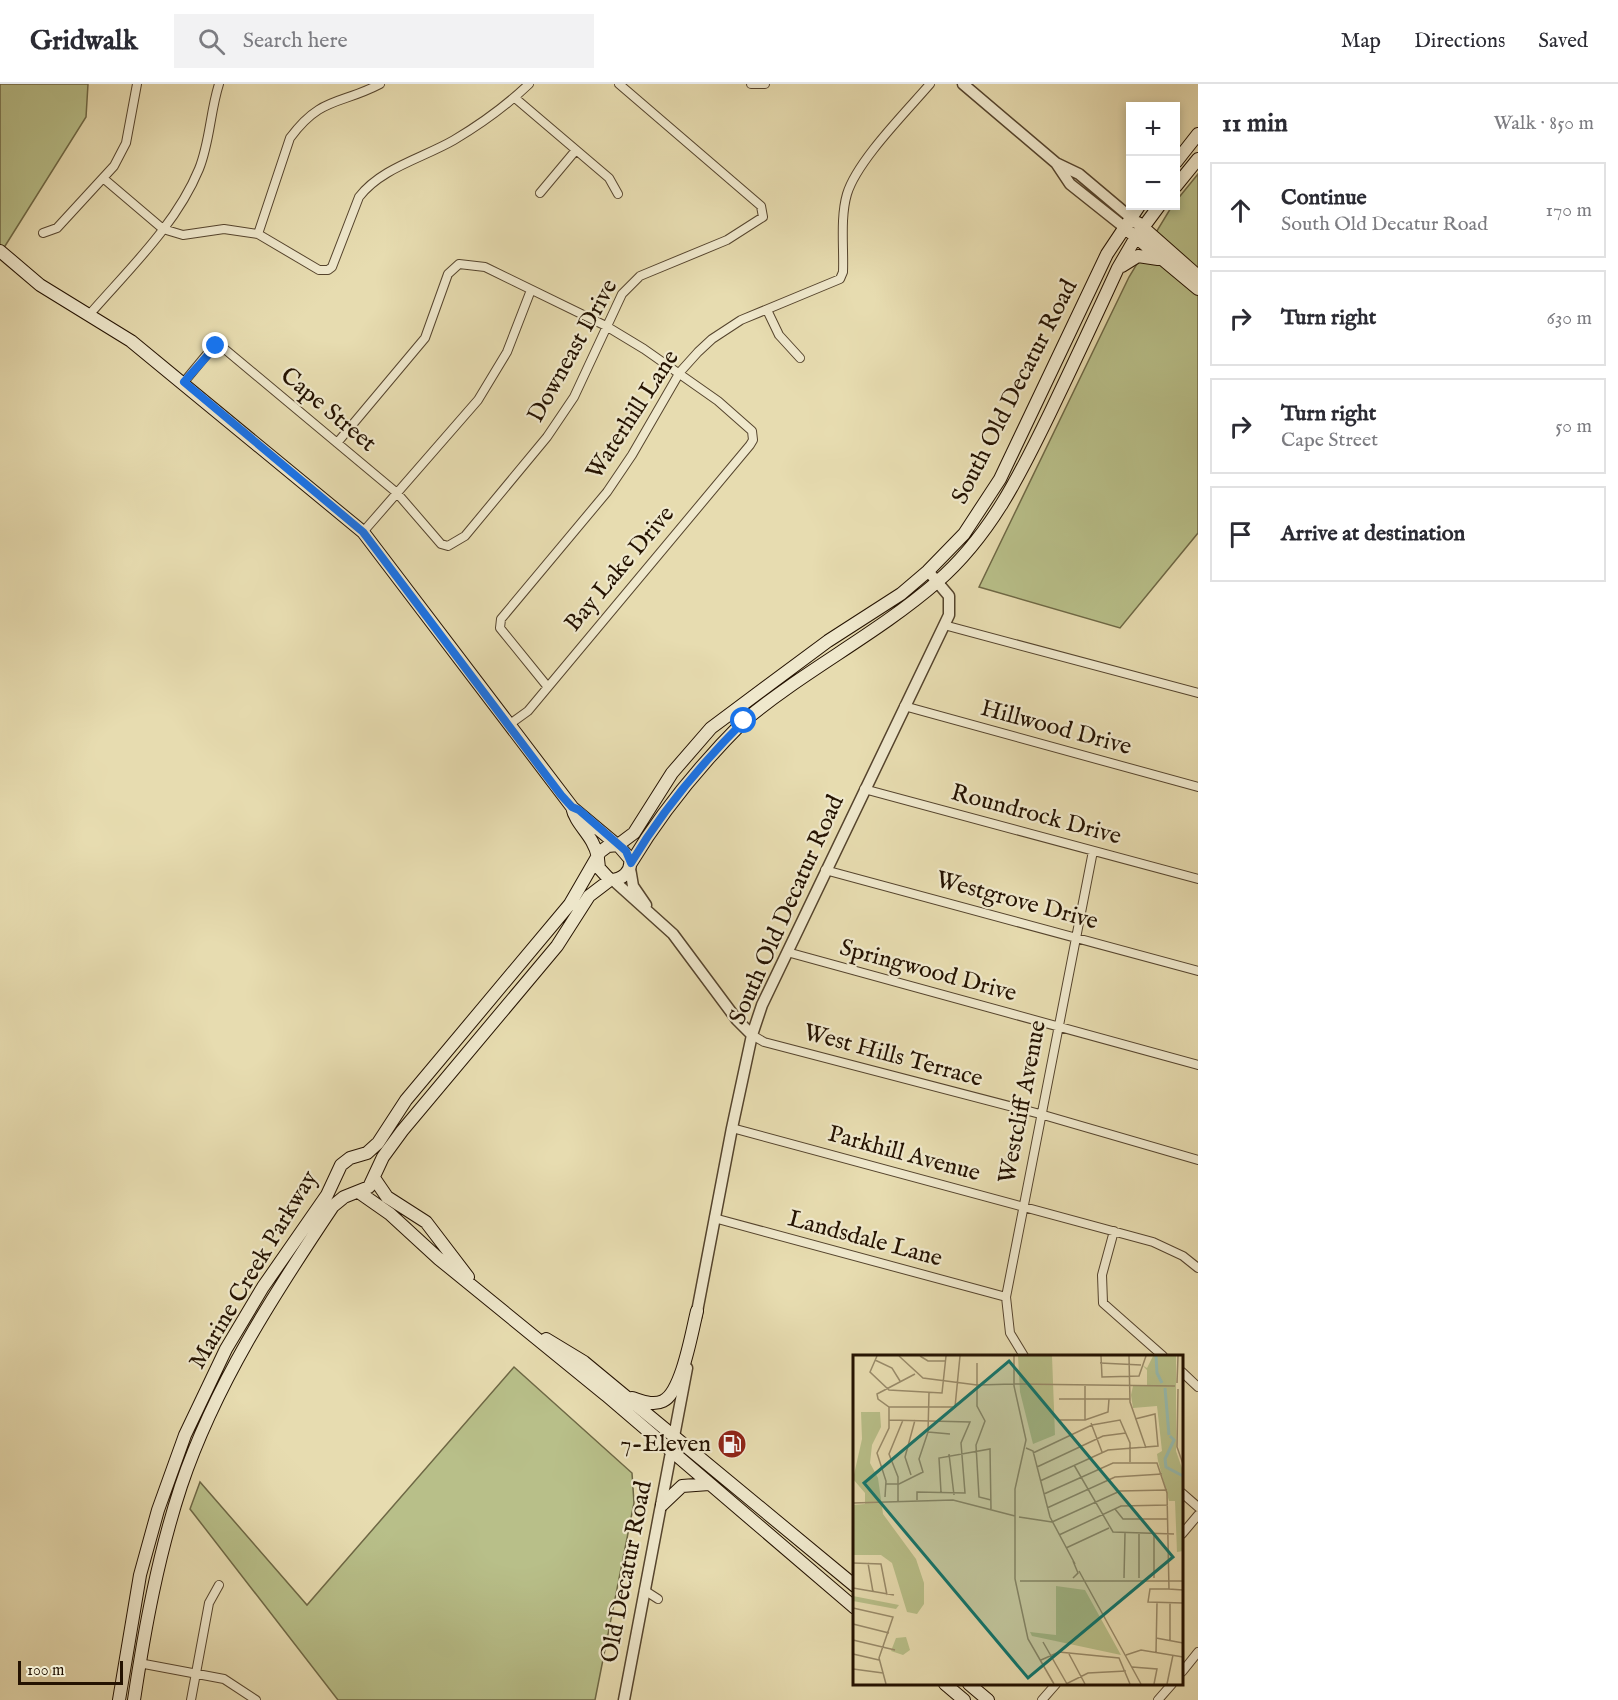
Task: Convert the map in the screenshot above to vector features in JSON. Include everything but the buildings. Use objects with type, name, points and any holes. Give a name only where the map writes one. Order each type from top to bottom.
[{"type":"main road","points":[[1180,157],[1198,134]]},
{"type":"main road","points":[[1180,181],[1198,159]]},
{"type":"main road","points":[[1136,210],[1127,222],[1198,276]]},
{"type":"main road","points":[[1139,232],[1156,210]]},
{"type":"main road","name":"South Old Decatur Road","points":[[617,844],[631,835],[685,756],[711,728],[744,701],[901,594],[928,571],[964,534],[1000,479],[1088,294],[1127,222]]},
{"type":"main road","points":[[1139,232],[1161,260],[1198,289]]},
{"type":"main road","name":"South Old Decatur Road","points":[[630,866],[652,827],[722,743],[753,714],[871,632],[937,582],[963,558],[999,512],[1118,268],[1139,232]]},
{"type":"main road","points":[[0,251],[31,277],[130,341],[184,382],[363,532],[572,807],[574,814],[595,842],[602,873],[611,880]]},
{"type":"main road","points":[[1118,268],[1137,256],[1146,255],[1161,260]]},
{"type":"main road","points":[[1044,386],[1059,393]]},
{"type":"main road","points":[[744,701],[753,714]]},
{"type":"main road","points":[[358,1193],[369,1187],[402,1131],[557,946],[589,896],[611,880],[622,878],[630,866],[626,851],[579,810],[572,807]]},
{"type":"main road","points":[[617,844],[605,847],[570,904],[406,1100],[384,1136],[373,1148],[345,1161],[339,1172],[344,1187],[358,1193],[390,1214],[439,1259],[672,1452],[853,1606]]},
{"type":"main road","points":[[355,1157],[368,1163],[387,1197],[426,1222],[480,1292]]},
{"type":"main road","name":"Marine Creek Parkway","points":[[119,1700],[124,1660],[149,1539],[185,1435],[226,1349],[263,1287],[327,1195],[339,1172]]},
{"type":"main road","name":"Marine Creek Parkway","points":[[134,1700],[164,1542],[194,1451],[224,1385],[270,1304],[333,1206],[344,1197],[358,1193]]},
{"type":"main road","points":[[626,1396],[651,1403],[662,1402],[670,1397],[677,1385],[697,1311]]},
{"type":"main road","points":[[528,1332],[551,1341],[584,1362],[853,1584]]},
{"type":"main road","points":[[662,1505],[682,1486],[709,1484]]},
{"type":"main road","points":[[820,1577],[830,1566]]},
{"type":"main road","points":[[124,1660],[140,1663]]},
{"type":"main road","points":[[947,1685],[964,1700]]},
{"type":"main road","points":[[971,1685],[988,1700]]},
{"type":"street","points":[[43,234],[57,228],[114,166],[126,143],[137,84]]},
{"type":"street","points":[[89,315],[163,229],[199,168],[219,84]]},
{"type":"street","points":[[258,234],[290,138],[297,129],[325,104],[380,84]]},
{"type":"street","points":[[103,178],[163,229],[183,236],[224,230],[258,234],[319,270],[328,270],[332,267],[359,197],[365,188],[381,176],[454,140],[515,98],[529,84]]},
{"type":"street","name":"Downeast Drive","points":[[445,546],[465,536],[547,437],[574,397],[622,294],[640,276],[727,240],[756,224],[764,213],[761,206],[619,84]]},
{"type":"street","points":[[751,84],[765,84]]},
{"type":"street","name":"Waterhill Lane","points":[[547,686],[500,628],[499,621],[607,492],[632,455],[680,372],[712,339],[741,320],[840,279],[843,272],[846,201],[850,186],[865,163],[930,84]]},
{"type":"street","points":[[963,84],[1056,163],[1070,184],[1127,222]]},
{"type":"street","points":[[515,98],[609,178],[618,194]]},
{"type":"street","points":[[540,192],[576,150]]},
{"type":"street","points":[[337,443],[425,338],[448,274],[459,264],[485,267],[606,326],[680,372]]},
{"type":"street","points":[[363,532],[478,400],[507,352],[531,290]]},
{"type":"street","points":[[767,310],[779,334],[800,358]]},
{"type":"street","name":"Cape Street","points":[[184,382],[213,347],[221,346],[397,493],[445,546]]},
{"type":"street","name":"Bay Lake Drive","points":[[510,724],[528,711],[750,445],[754,434],[718,401],[680,372]]},
{"type":"street","points":[[928,571],[937,582]]},
{"type":"street","name":"South Old Decatur Road","points":[[672,1452],[714,1218],[752,1035],[762,1005],[825,870],[950,615],[951,601],[937,582]]},
{"type":"street","points":[[944,625],[1198,693]]},
{"type":"street","name":"Hillwood Drive","points":[[904,706],[1198,787]]},
{"type":"street","name":"Roundrock Drive","points":[[864,789],[1198,879]]},
{"type":"street","name":"Westcliff Avenue","points":[[1023,1355],[1010,1333],[1006,1297],[1093,851]]},
{"type":"street","points":[[630,866],[633,886],[647,908]]},
{"type":"street","name":"Westgrove Drive","points":[[825,870],[1198,971]]},
{"type":"street","points":[[611,880],[647,908],[673,934],[737,1020],[752,1035]]},
{"type":"street","name":"Springwood Drive","points":[[787,952],[1198,1065]]},
{"type":"street","name":"West Hills Terrace","points":[[752,1035],[764,1042],[1040,1114],[1198,1160]]},
{"type":"street","name":"Parkhill Avenue","points":[[732,1128],[1153,1242],[1183,1256],[1198,1268]]},
{"type":"street","name":"Landsdale Lane","points":[[714,1218],[1006,1297]]},
{"type":"street","points":[[1114,1231],[1102,1275],[1103,1303],[1162,1355]]},
{"type":"street","points":[[1183,1373],[1198,1387]]},
{"type":"street","name":"Old Decatur Road","points":[[624,1700],[672,1452]]},
{"type":"street","points":[[1183,1494],[1198,1507]]},
{"type":"street","points":[[1183,1533],[1198,1515]]},
{"type":"street","points":[[191,1700],[208,1603],[219,1586]]},
{"type":"street","points":[[644,1590],[658,1599]]},
{"type":"street","points":[[1183,1671],[1198,1652]]},
{"type":"street","points":[[140,1663],[224,1679],[256,1700]]},
{"type":"street","points":[[1042,1700],[1054,1685]]},
{"type":"street","points":[[1158,1700],[1170,1685]]},
{"type":"green space","points":[[0,84],[88,84],[86,117],[0,254]]},
{"type":"green space","points":[[1198,174],[1198,533],[1120,628],[979,587],[1129,277],[1170,210],[1180,210],[1180,196]]},
{"type":"green space","points":[[514,1367],[632,1473],[634,1503],[595,1700],[338,1700],[190,1509],[200,1482],[307,1605]]},
{"type":"place","name":"7-Eleven","points":[[732,1444]]},
{"type":"route","points":[[216,346],[184,382],[363,532],[510,724],[561,795],[572,807],[579,810],[623,848],[631,863],[652,827],[722,743],[744,721]]}]
